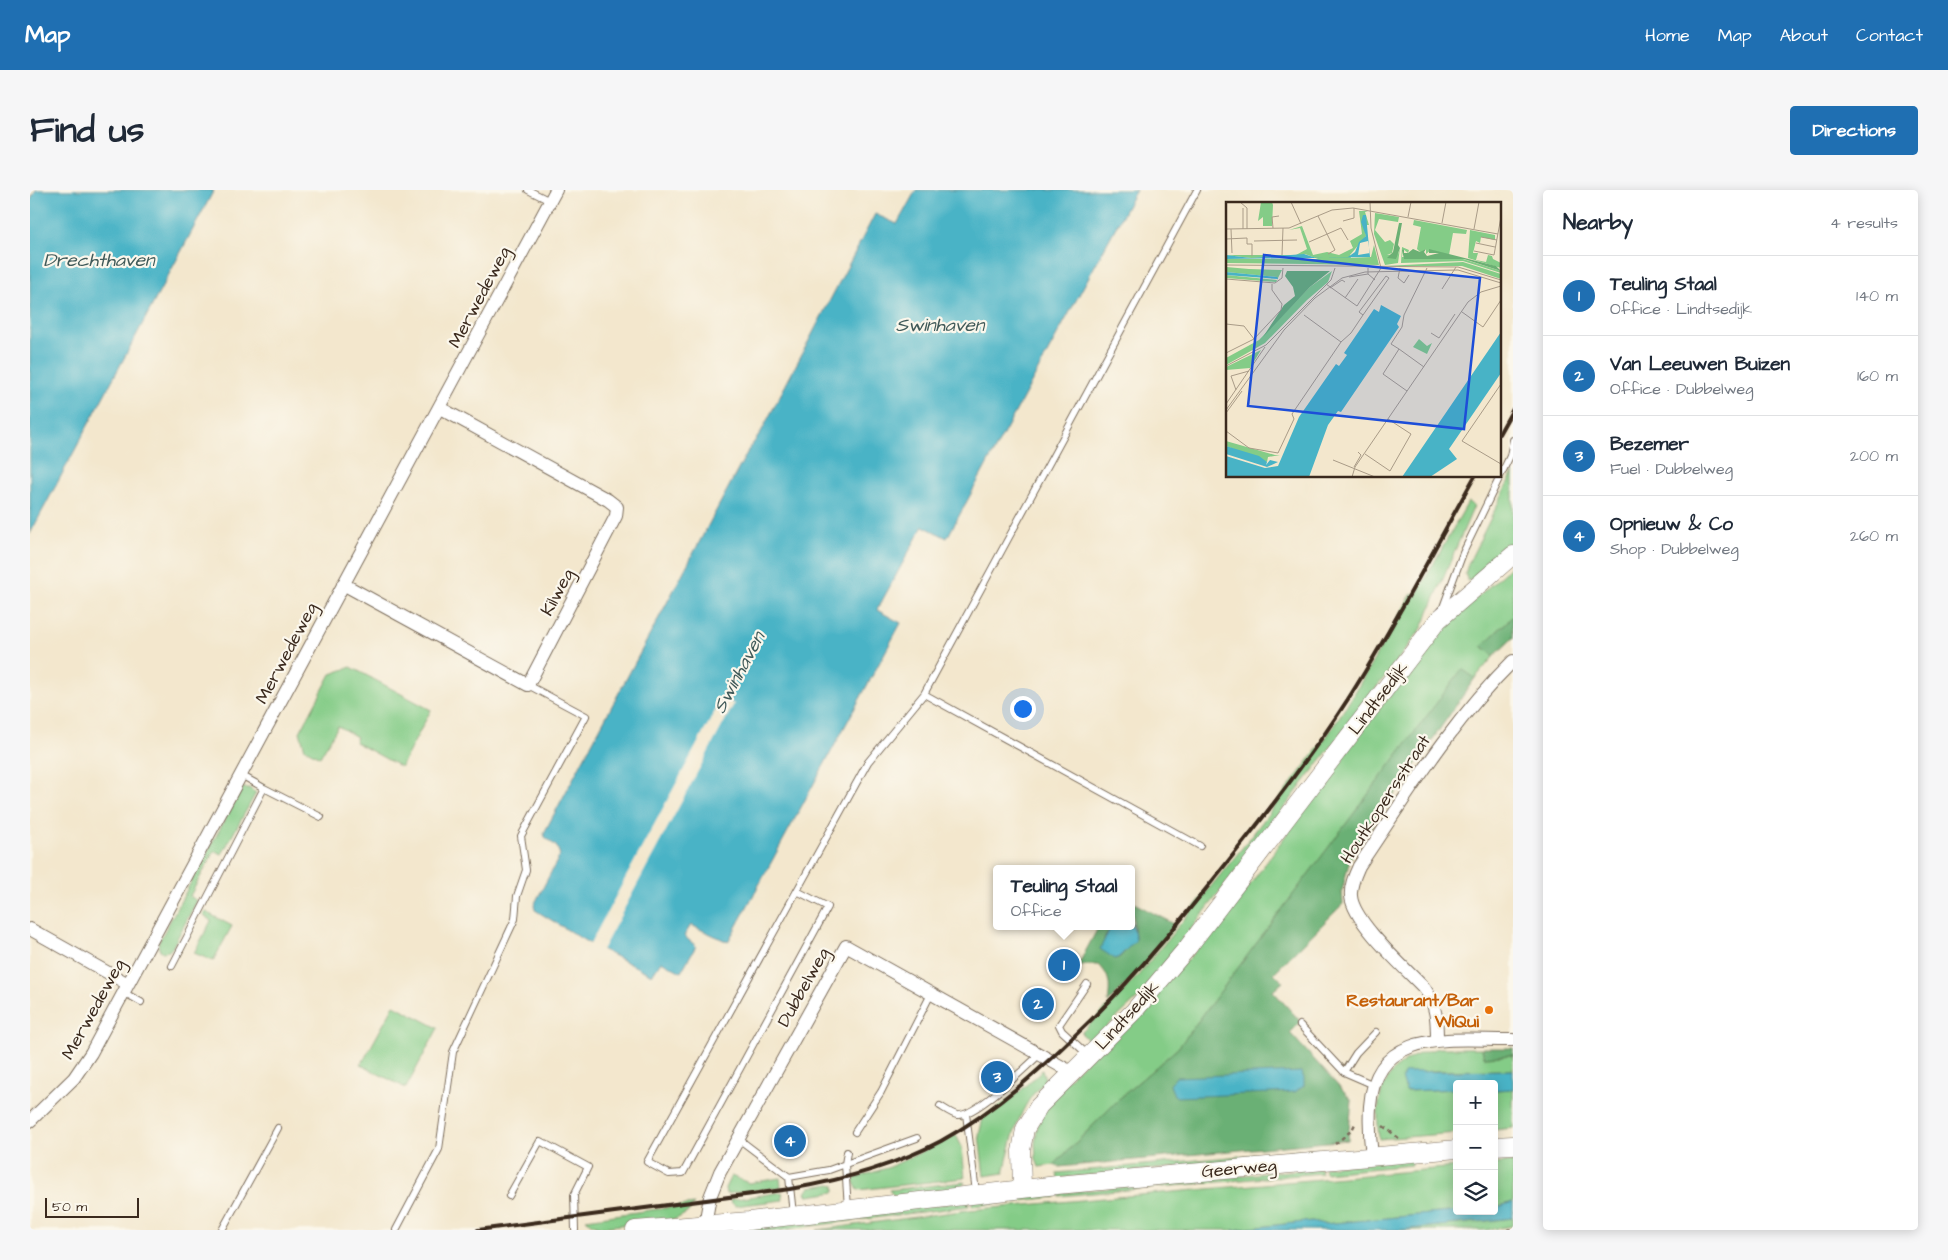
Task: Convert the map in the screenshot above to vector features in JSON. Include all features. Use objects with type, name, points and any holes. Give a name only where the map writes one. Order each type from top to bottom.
[{"type":"main road","name":"Lindtsedijk","points":[[1022,1189],[1021,1151],[1025,1129],[1039,1106],[1051,1091],[1073,1073],[1134,1011],[1188,946],[1438,620],[1513,554]]},
{"type":"main road","points":[[1498,1146],[1513,1145]]},
{"type":"main road","name":"Geerweg","points":[[1022,1189],[1453,1149]]},
{"type":"main road","points":[[636,1230],[704,1227],[1022,1189]]},
{"type":"street","name":"Merwedeweg","points":[[30,1121],[56,1098],[91,1053],[553,196]]},
{"type":"street","name":"Kilweg","points":[[440,408],[608,500],[617,507],[616,516],[528,685]]},
{"type":"street","points":[[343,584],[528,685]]},
{"type":"street","name":"Houtkopersstraat","points":[[1437,1041],[1437,1014],[1433,1000],[1361,921],[1353,907],[1351,895],[1352,882],[1359,866],[1455,725],[1488,685],[1513,660]]},
{"type":"street","points":[[30,929],[125,988]]},
{"type":"street","name":"Dubbelweg","points":[[704,1227],[714,1186],[846,946],[1073,1073]]},
{"type":"street","points":[[1372,1156],[1370,1107],[1374,1085],[1390,1058],[1402,1048],[1437,1041],[1513,1040]]},
{"type":"lane","points":[[528,190],[553,196]]},
{"type":"lane","points":[[797,891],[828,907],[683,1172],[669,1174],[647,1162],[868,762],[924,694],[1197,190]]},
{"type":"lane","points":[[1500,478],[1512,455],[1513,440]]},
{"type":"lane","points":[[1438,620],[1463,553],[1500,478]]},
{"type":"lane","points":[[396,1230],[439,1149],[453,1052],[515,919],[517,896],[526,870],[521,836],[586,716],[528,685]]},
{"type":"lane","points":[[924,694],[1200,846]]},
{"type":"lane","points":[[241,775],[321,817]]},
{"type":"lane","points":[[172,966],[264,788]]},
{"type":"lane","points":[[1087,984],[1060,1025],[1062,1031],[1090,1056]]},
{"type":"lane","points":[[125,988],[141,1002]]},
{"type":"lane","points":[[855,1132],[881,1092],[931,994]]},
{"type":"lane","points":[[1300,1026],[1344,1072],[1374,1085]]},
{"type":"lane","points":[[1344,1072],[1356,1052],[1376,1032]]},
{"type":"lane","points":[[940,1106],[957,1115],[966,1114],[989,1099],[1040,1054]]},
{"type":"lane","points":[[966,1114],[976,1194]]},
{"type":"lane","points":[[222,1230],[278,1128]]},
{"type":"lane","points":[[740,1140],[789,1177],[829,1170],[917,1138]]},
{"type":"lane","points":[[509,1196],[540,1141],[588,1167],[574,1195],[575,1230]]},
{"type":"lane","points":[[847,1152],[845,1164],[849,1209]]},
{"type":"lane","points":[[789,1177],[793,1216]]},
{"type":"path","points":[[1334,1144],[1352,1130],[1359,1118]]},
{"type":"path","points":[[1507,1230],[1513,1229]]},
{"type":"green space","points":[[1513,473],[1513,548],[1477,577],[1468,581],[1465,574],[1468,564]]},
{"type":"green space","points":[[1468,502],[1474,506],[1422,628],[1140,996],[1094,1039],[1088,1040],[1081,1033],[1137,977],[1247,842],[1327,736],[1354,694],[1412,593],[1416,595]]},
{"type":"green space","points":[[1513,565],[1513,616],[1482,646],[1494,656],[1475,678],[1462,670],[1178,1048],[1120,1098],[1054,1165],[1039,1167],[1036,1159],[1035,1143],[1038,1123],[1055,1092],[1191,956],[1241,897],[1358,736],[1443,628]]},
{"type":"green space","points":[[1513,616],[1513,638],[1494,656],[1482,646]]},
{"type":"green space","points":[[351,667],[431,710],[401,767],[355,742],[357,737],[338,726],[320,757],[305,749],[300,732],[331,674]]},
{"type":"green space","points":[[1462,669],[1475,678],[1350,859],[1342,891],[1343,904],[1274,973],[1283,982],[1273,991],[1301,1022],[1290,1033],[1352,1101],[1348,1140],[1059,1167],[1054,1165],[1120,1098],[1178,1048]]},
{"type":"green space","points":[[242,788],[249,788],[256,793],[222,854],[214,851],[190,896],[197,901],[172,948],[169,951],[163,952],[159,949],[158,943]]},
{"type":"green space","points":[[1135,904],[1176,925],[1142,968],[1108,1003],[1109,982],[1103,969],[1099,965],[1083,965],[1076,969],[1097,930],[1109,930],[1104,939],[1115,959],[1120,957],[1135,940]]},
{"type":"green space","points":[[206,912],[232,926],[213,961],[194,953],[211,921],[203,914]]},
{"type":"green space","points":[[394,1005],[438,1028],[406,1088],[361,1065]]},
{"type":"green space","points":[[1440,1048],[1482,1048],[1484,1057],[1513,1055],[1513,1070],[1430,1071],[1406,1091],[1453,1089],[1453,1133],[1379,1139],[1379,1105],[1382,1090],[1388,1078],[1408,1059]]},
{"type":"green space","points":[[1482,1048],[1513,1048],[1513,1060],[1512,1055],[1484,1057]]},
{"type":"green space","points":[[1042,1070],[1046,1081],[1036,1090],[1023,1112],[1013,1135],[1004,1173],[984,1176],[979,1135],[983,1118],[1017,1094]]},
{"type":"green space","points":[[1513,1089],[1513,1128],[1498,1130],[1498,1090]]},
{"type":"green space","points":[[956,1135],[962,1147],[965,1178],[858,1190],[853,1181],[855,1178],[890,1167]]},
{"type":"green space","points":[[1317,1149],[1318,1154],[1058,1178],[1057,1173]]},
{"type":"green space","points":[[1411,1159],[1411,1165],[1325,1173],[1324,1167]]},
{"type":"green space","points":[[1513,1162],[1513,1202],[1498,1207],[1498,1170],[1498,1164]]},
{"type":"green space","points":[[1453,1167],[1453,1212],[1324,1224],[1312,1221],[1233,1230],[817,1230],[969,1210]]},
{"type":"green space","points":[[1320,1168],[1321,1173],[1059,1196],[1059,1193]]},
{"type":"green space","points":[[731,1176],[749,1183],[780,1178],[781,1187],[726,1194],[725,1188]]},
{"type":"green space","points":[[965,1182],[962,1187],[894,1196],[889,1190]]},
{"type":"green space","points":[[835,1185],[835,1192],[809,1196],[806,1193],[810,1187]]},
{"type":"green space","points":[[782,1192],[783,1200],[735,1206],[729,1200]]},
{"type":"green space","points":[[1056,1192],[1056,1197],[972,1206],[972,1201]]},
{"type":"green space","points":[[968,1201],[969,1206],[780,1230],[733,1230]]},
{"type":"green space","points":[[694,1204],[687,1213],[676,1219],[602,1227],[592,1224],[586,1219]]},
{"type":"green space","points":[[1513,1218],[1513,1226],[1484,1230],[1401,1230]]},
{"type":"water","name":"Drechthaven","points":[[36,190],[214,190],[30,534],[30,201]]},
{"type":"water","name":"Swinhaven","points":[[916,190],[1136,190],[947,538],[923,526],[877,610],[901,623],[728,942],[691,925],[684,936],[696,946],[681,972],[661,961],[652,975],[587,942],[535,910],[534,905],[560,855],[557,847],[545,837],[544,833],[749,449],[760,434],[875,214],[897,224]]},
{"type":"water","points":[[1109,930],[1134,930],[1136,940],[1119,957],[1115,959],[1100,949]]},
{"type":"water","points":[[1513,1070],[1513,1089],[1498,1090],[1498,1080],[1453,1080],[1453,1089],[1406,1091],[1402,1078],[1405,1072]]},
{"type":"water","points":[[1301,1072],[1304,1078],[1304,1086],[1295,1092],[1177,1097],[1174,1095],[1170,1085],[1176,1077]]},
{"type":"water","points":[[1513,1202],[1513,1218],[1401,1230],[1233,1230],[1312,1221],[1324,1224],[1453,1212],[1453,1215],[1498,1215],[1498,1207]]},
{"type":"pier","points":[[722,698],[734,704],[601,952],[589,946]]},
{"type":"railway","points":[[1500,432],[1513,409]]},
{"type":"railway","points":[[478,1230],[790,1189],[829,1181],[887,1165],[923,1150],[962,1128],[1002,1100],[1057,1053],[1128,981],[1196,901],[1291,781],[1365,672],[1474,478]]},
{"type":"place","name":"Teuling Staal","points":[[1064,965]]},
{"type":"place","name":"Van Leeuwen Buizen","points":[[1038,1004]]},
{"type":"place","name":"Restaurant/Bar WiQui","points":[[1489,1010]]},
{"type":"place","name":"Bezemer","points":[[997,1077]]},
{"type":"place","name":"Opnieuw & Co","points":[[790,1141]]}]
